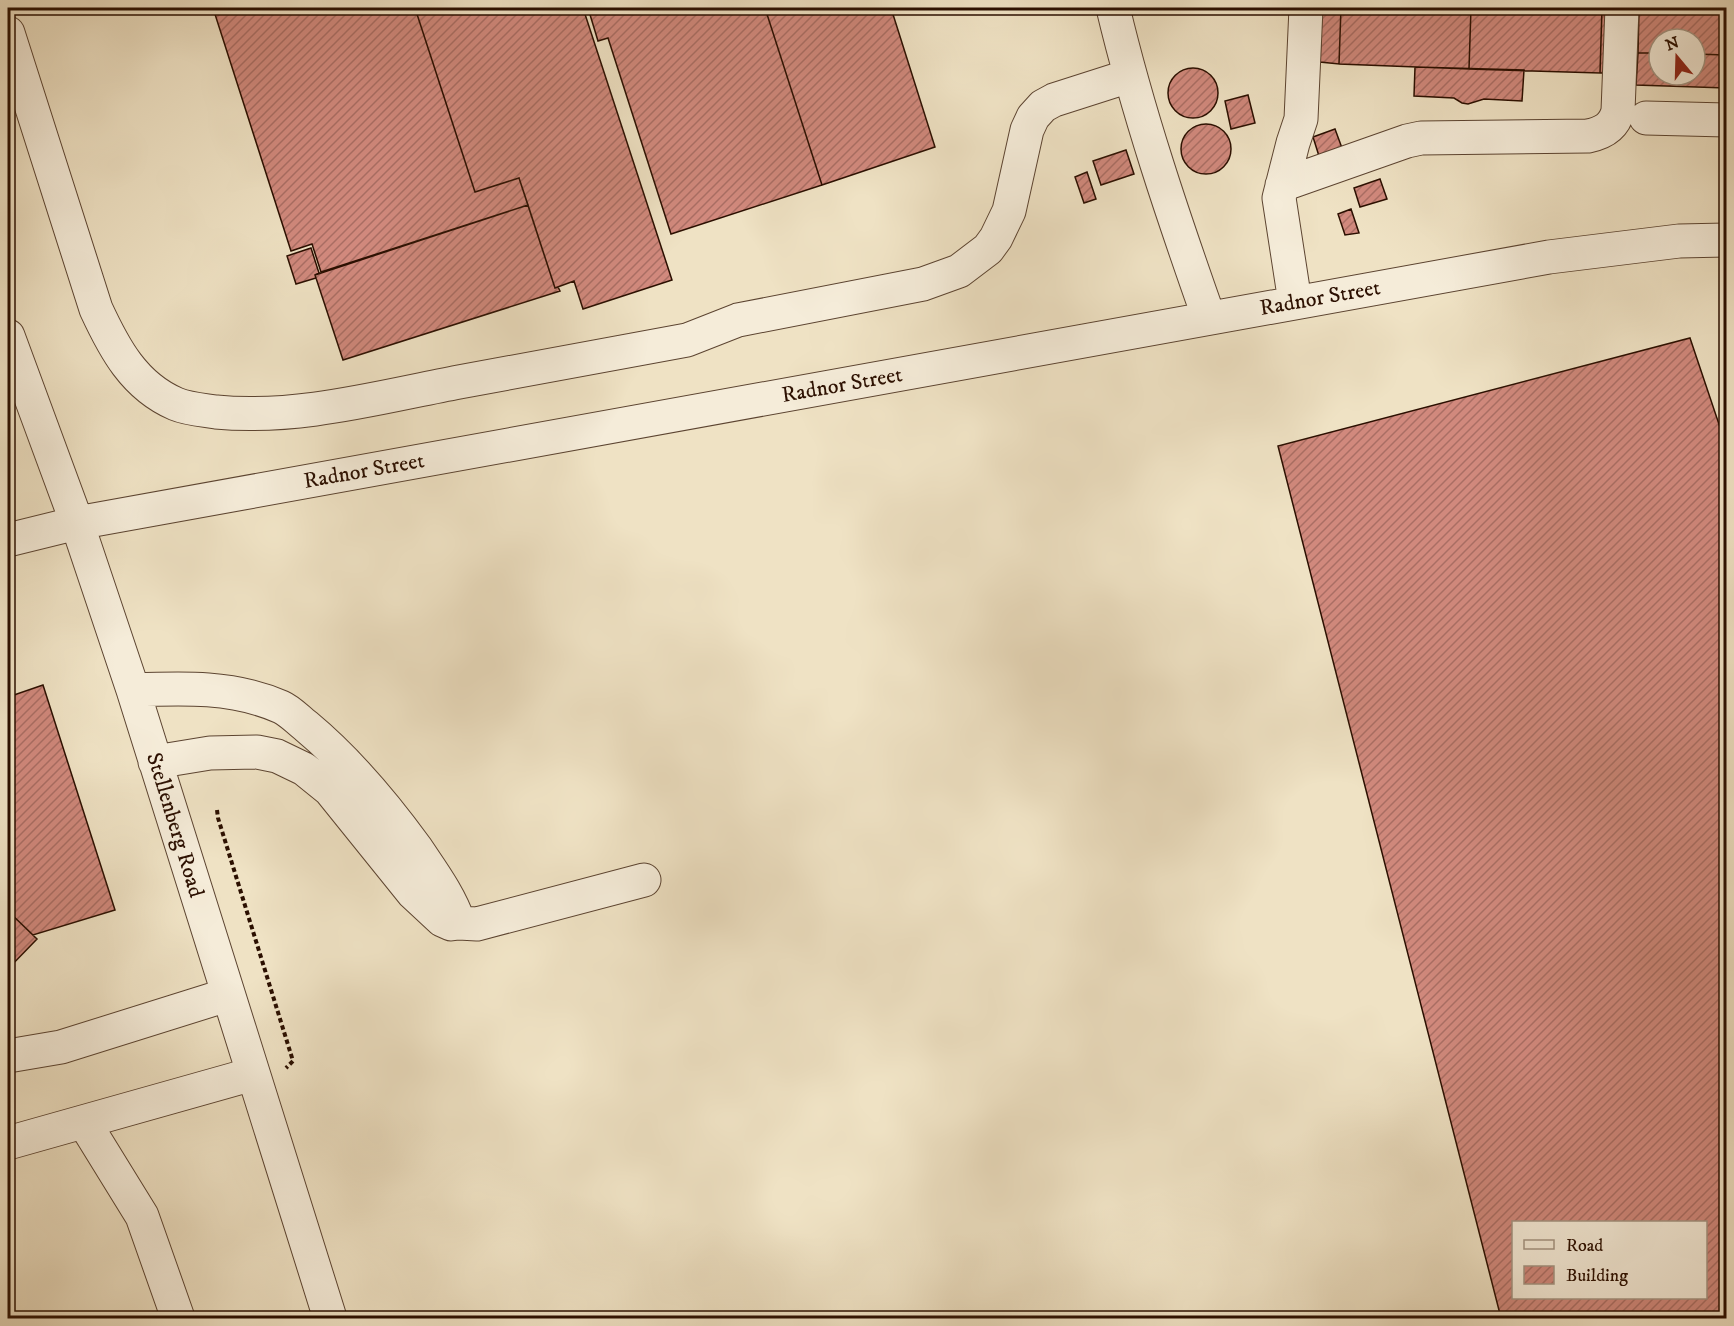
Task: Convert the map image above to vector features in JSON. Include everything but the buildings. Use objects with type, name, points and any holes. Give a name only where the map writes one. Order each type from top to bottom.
[{"type":"street","points":[[1113,8],[1129,76],[1209,318]]},
{"type":"street","points":[[1295,302],[1279,198],[1301,119],[1306,8]]},
{"type":"street","points":[[1282,185],[1421,138],[1588,136],[1604,132],[1612,126],[1618,111],[1622,8]]},
{"type":"street","points":[[8,33],[96,309],[109,338],[125,364],[147,387],[177,404],[204,411],[240,414],[326,407],[687,340],[738,320],[940,279],[975,260],[988,249],[996,238],[1009,211],[1027,130],[1033,117],[1043,106],[1054,100],[1129,76]]},
{"type":"street","points":[[1646,118],[1726,120]]},
{"type":"street","name":"Radnor Street","points":[[1679,241],[1726,228]]},
{"type":"street","name":"Radnor Street","points":[[8,540],[77,523],[1549,257],[1679,241],[1726,240]]},
{"type":"street","name":"Stellenberg Road","points":[[8,336],[77,523],[132,690],[330,1318]]},
{"type":"street","points":[[132,690],[194,688],[249,695],[284,708],[328,744],[389,811],[436,876],[456,912],[459,923]]},
{"type":"street","points":[[155,762],[210,753],[257,752],[277,756],[304,769],[330,790],[413,893],[442,920],[451,924],[477,924],[644,880]]},
{"type":"street","points":[[8,1051],[54,1026],[224,984]]},
{"type":"street","points":[[8,1056],[60,1047],[224,984]]},
{"type":"street","points":[[8,1143],[253,1074]]},
{"type":"street","points":[[84,1122],[142,1216],[178,1318]]}]
